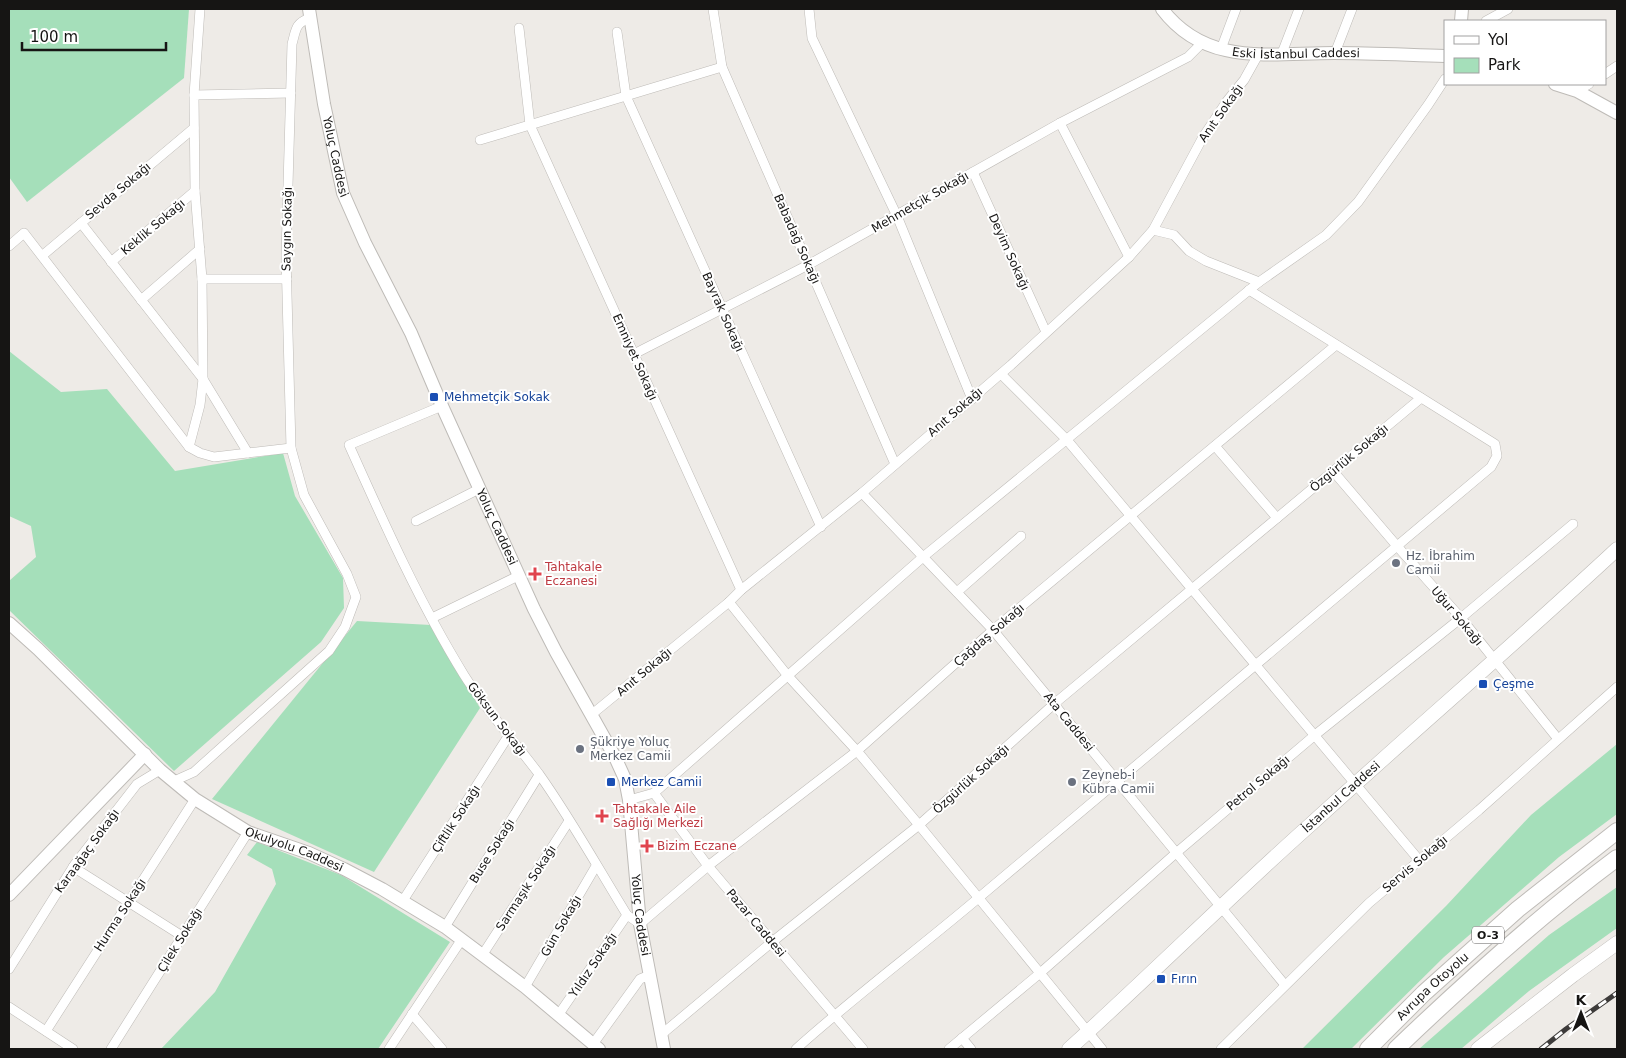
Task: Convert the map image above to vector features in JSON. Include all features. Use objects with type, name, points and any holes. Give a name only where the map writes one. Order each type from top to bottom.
[{"type":"highway","name":"Avrupa Otoyolu","points":[[1368,1049],[1424,993],[1518,909],[1617,831]]},
{"type":"highway","name":"Avrupa Otoyolu","points":[[1396,1049],[1496,955],[1617,858]]},
{"type":"main road","name":"İstanbul Caddesi","points":[[1069,1049],[1355,784],[1495,661],[1617,549]]},
{"type":"main road","points":[[1478,1049],[1573,974],[1617,943]]},
{"type":"street","points":[[190,447],[200,405],[203,378],[202,279],[195,191],[194,128],[194,95],[200,9]]},
{"type":"street","name":"Babadağ Sokağı","points":[[713,9],[722,68],[895,464]]},
{"type":"street","points":[[809,9],[812,38],[897,216],[972,398]]},
{"type":"street","points":[[1221,49],[1236,9]]},
{"type":"street","points":[[1282,53],[1299,9]]},
{"type":"street","points":[[1335,53],[1352,9]]},
{"type":"street","points":[[1488,20],[1508,9]]},
{"type":"street","name":"Eski İstanbul Caddesi","points":[[1168,12],[1182,31],[1202,43],[1221,49],[1258,55],[1335,53],[1444,56]]},
{"type":"street","name":"Saygın Sokağı","points":[[174,781],[194,772],[329,651],[346,627],[356,597],[347,574],[304,495],[291,448],[286,256],[292,44],[298,26],[310,14]]},
{"type":"street","name":"Yoluç Caddesi","points":[[310,14],[324,104],[343,193],[365,243],[410,333],[518,576],[556,652],[615,757],[625,779],[629,800],[640,924],[664,1049]]},
{"type":"street","name":"Emniyet Sokağı","points":[[519,28],[530,125],[741,590]]},
{"type":"street","name":"Bayrak Sokağı","points":[[618,32],[626,96],[820,527]]},
{"type":"street","name":"Mehmetçik Sokağı","points":[[634,354],[808,265],[1060,123],[1188,56],[1202,43]]},
{"type":"street","name":"Anıt Sokağı","points":[[591,715],[741,590],[862,493],[1001,374],[1129,257],[1153,230],[1203,138],[1227,101],[1244,80],[1258,55]]},
{"type":"street","points":[[1606,73],[1617,66]]},
{"type":"street","points":[[480,140],[722,68]]},
{"type":"street","points":[[629,800],[654,794],[924,557],[1249,290],[1326,235],[1358,202],[1444,81]]},
{"type":"street","points":[[1558,85],[1577,92],[1617,113]]},
{"type":"street","points":[[1577,92],[1588,85]]},
{"type":"street","points":[[194,95],[291,93]]},
{"type":"street","points":[[1060,123],[1129,257]]},
{"type":"street","name":"Sevda Sokağı","points":[[43,256],[194,128]]},
{"type":"street","name":"Deyim Sokağı","points":[[973,172],[1046,332]]},
{"type":"street","name":"Keklik Sokağı","points":[[110,262],[195,191]]},
{"type":"street","points":[[81,223],[203,378],[248,453]]},
{"type":"street","points":[[1153,230],[1174,235],[1189,251],[1206,261],[1259,282]]},
{"type":"street","points":[[9,246],[24,232],[190,447],[200,453],[214,457],[291,448]]},
{"type":"street","points":[[141,300],[200,249]]},
{"type":"street","points":[[202,279],[287,280]]},
{"type":"street","points":[[796,1049],[834,1015],[980,898],[1117,780],[1491,468],[1498,456],[1495,444],[1249,290]]},
{"type":"street","name":"Çağdaş Sokağı","points":[[640,924],[708,866],[857,751],[993,630],[1336,345]]},
{"type":"street","points":[[1001,374],[1067,440],[1419,860]]},
{"type":"street","name":"Özgürlük Sokağı","points":[[662,1034],[772,942],[919,825],[1054,704],[1421,398]]},
{"type":"street","name":"Göksun Sokağı","points":[[442,406],[348,445],[391,539],[432,618],[464,674],[481,701],[539,775],[626,915],[640,924]]},
{"type":"street","points":[[1215,446],[1277,518]]},
{"type":"street","name":"Uğur Sokağı","points":[[1333,471],[1396,546],[1461,618],[1558,739]]},
{"type":"street","points":[[416,521],[479,489]]},
{"type":"street","name":"Ata Caddesi","points":[[862,493],[993,630],[1285,985]]},
{"type":"street","name":"Petrol Sokağı","points":[[949,1049],[1039,974],[1314,735],[1461,618],[1573,524]]},
{"type":"street","points":[[957,592],[1021,536]]},
{"type":"street","points":[[432,618],[518,576]]},
{"type":"street","points":[[728,602],[788,676],[857,751],[919,825],[1102,1049]]},
{"type":"street","name":"Okulyolu Caddesi","points":[[9,623],[160,770],[195,799],[248,832],[309,853],[344,869],[382,889],[445,927],[525,987],[596,1046]]},
{"type":"street","name":"Servis Sokağı","points":[[1221,1049],[1369,903],[1479,810],[1617,687]]},
{"type":"street","name":"Çiftlik Sokağı","points":[[402,902],[509,735]]},
{"type":"street","points":[[9,895],[145,754]]},
{"type":"street","name":"Karaağaç Sokağı","points":[[9,968],[73,867],[137,784],[160,770]]},
{"type":"street","name":"Buse Sokağı","points":[[445,927],[539,775]]},
{"type":"street","name":"Pazar Caddesi","points":[[654,794],[708,866],[863,1049]]},
{"type":"street","name":"Hurma Sokağı","points":[[46,1031],[195,799]]},
{"type":"street","name":"Sarmaşık Sokağı","points":[[483,954],[569,821]]},
{"type":"street","name":"Çilek Sokağı","points":[[111,1049],[248,832]]},
{"type":"street","name":"Gün Sokağı","points":[[525,987],[596,866]]},
{"type":"street","points":[[73,867],[182,936]]},
{"type":"street","name":"Yıldız Sokağı","points":[[559,1014],[626,915]]},
{"type":"street","points":[[389,1049],[462,939]]},
{"type":"street","points":[[596,1046],[640,978],[650,975]]},
{"type":"street","points":[[9,1007],[73,1049]]},
{"type":"street","points":[[412,1014],[442,1049]]},
{"type":"street","points":[[962,1038],[971,1049]]},
{"type":"green space","points":[[9,9],[189,9],[184,78],[27,202],[9,177]]},
{"type":"green space","points":[[9,351],[61,392],[107,389],[175,471],[283,453],[295,496],[343,578],[344,608],[321,642],[174,771],[9,610],[9,581],[36,557],[31,526],[9,516]]},
{"type":"green space","points":[[357,621],[431,625],[480,708],[374,872],[212,799]]},
{"type":"green space","points":[[1617,744],[1617,814],[1559,857],[1444,957],[1351,1049],[1302,1049],[1446,906],[1531,815]]},
{"type":"green space","points":[[257,842],[341,875],[450,942],[378,1049],[161,1049],[215,992],[276,884],[272,869],[247,855]]},
{"type":"green space","points":[[1617,887],[1617,928],[1529,991],[1461,1049],[1419,1049],[1549,935]]},
{"type":"railway","points":[[1541,1049],[1617,993]]},
{"type":"place","name":"Mehmetçik Sokak","points":[[434,397]]},
{"type":"place","name":"Hz. İbrahim Camii","points":[[1396,563]]},
{"type":"place","name":"Tahtakale Eczanesi","points":[[535,574]]},
{"type":"place","name":"Çeşme","points":[[1483,684]]},
{"type":"place","name":"Şükriye Yoluç Merkez Camii","points":[[580,749]]},
{"type":"place","name":"Merkez Camii","points":[[611,782]]},
{"type":"place","name":"Zeyneb-i Kübra Camii","points":[[1072,782]]},
{"type":"place","name":"Tahtakale Aile Sağlığı Merkezi","points":[[602,816]]},
{"type":"place","name":"Bizim Eczane","points":[[647,846]]},
{"type":"place","name":"Fırın","points":[[1161,979]]}]
